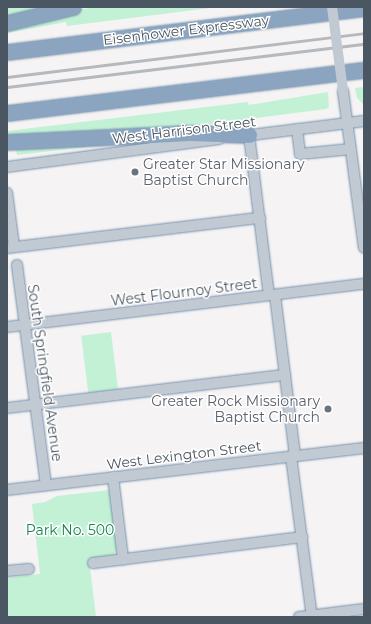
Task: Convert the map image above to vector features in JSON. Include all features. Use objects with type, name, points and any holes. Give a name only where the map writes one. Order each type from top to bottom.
[{"type":"highway","points":[[7,23],[73,7]]},
{"type":"highway","name":"Eisenhower Expressway","points":[[7,52],[364,8]]},
{"type":"highway","points":[[7,113],[364,70]]},
{"type":"highway","points":[[7,142],[190,133],[249,135]]},
{"type":"street","points":[[332,7],[364,248]]},
{"type":"street","name":"West Harrison Street","points":[[7,167],[364,121]]},
{"type":"street","points":[[297,129],[300,154],[351,149]]},
{"type":"street","points":[[249,135],[260,218],[285,375],[312,616]]},
{"type":"street","points":[[7,193],[11,247],[260,218]]},
{"type":"street","name":"South Springfield Avenue","points":[[17,265],[46,485]]},
{"type":"street","name":"West Flournoy Street","points":[[7,327],[364,284]]},
{"type":"street","points":[[7,408],[285,375]]},
{"type":"street","name":"West Lexington Street","points":[[7,490],[364,448]]},
{"type":"street","points":[[113,477],[123,559]]},
{"type":"street","points":[[93,563],[302,537]]},
{"type":"street","points":[[7,572],[29,569]]},
{"type":"street","points":[[299,617],[364,609]]},
{"type":"green space","points":[[7,7],[50,7],[7,17]]},
{"type":"green space","points":[[92,7],[218,7],[67,26],[66,22],[7,33],[7,27]]},
{"type":"green space","points":[[364,87],[364,105],[357,98],[355,88]]},
{"type":"green space","points":[[328,92],[329,107],[326,109],[208,124],[7,137],[7,131],[248,102],[249,105]]},
{"type":"green space","points":[[129,142],[17,155],[16,149],[7,150],[7,148]]},
{"type":"green space","points":[[111,332],[118,390],[88,393],[81,336]]},
{"type":"green space","name":"Park No. 500","points":[[110,490],[117,549],[113,556],[89,559],[96,617],[7,617],[7,578],[40,574],[32,504],[45,502],[57,496]]},
{"type":"railway","points":[[7,77],[364,33]]},
{"type":"railway","points":[[7,87],[364,44]]},
{"type":"place","name":"Greater Star Missionary Baptist Church","points":[[135,172]]},
{"type":"place","name":"Greater Rock Missionary Baptist Church","points":[[328,409]]}]
